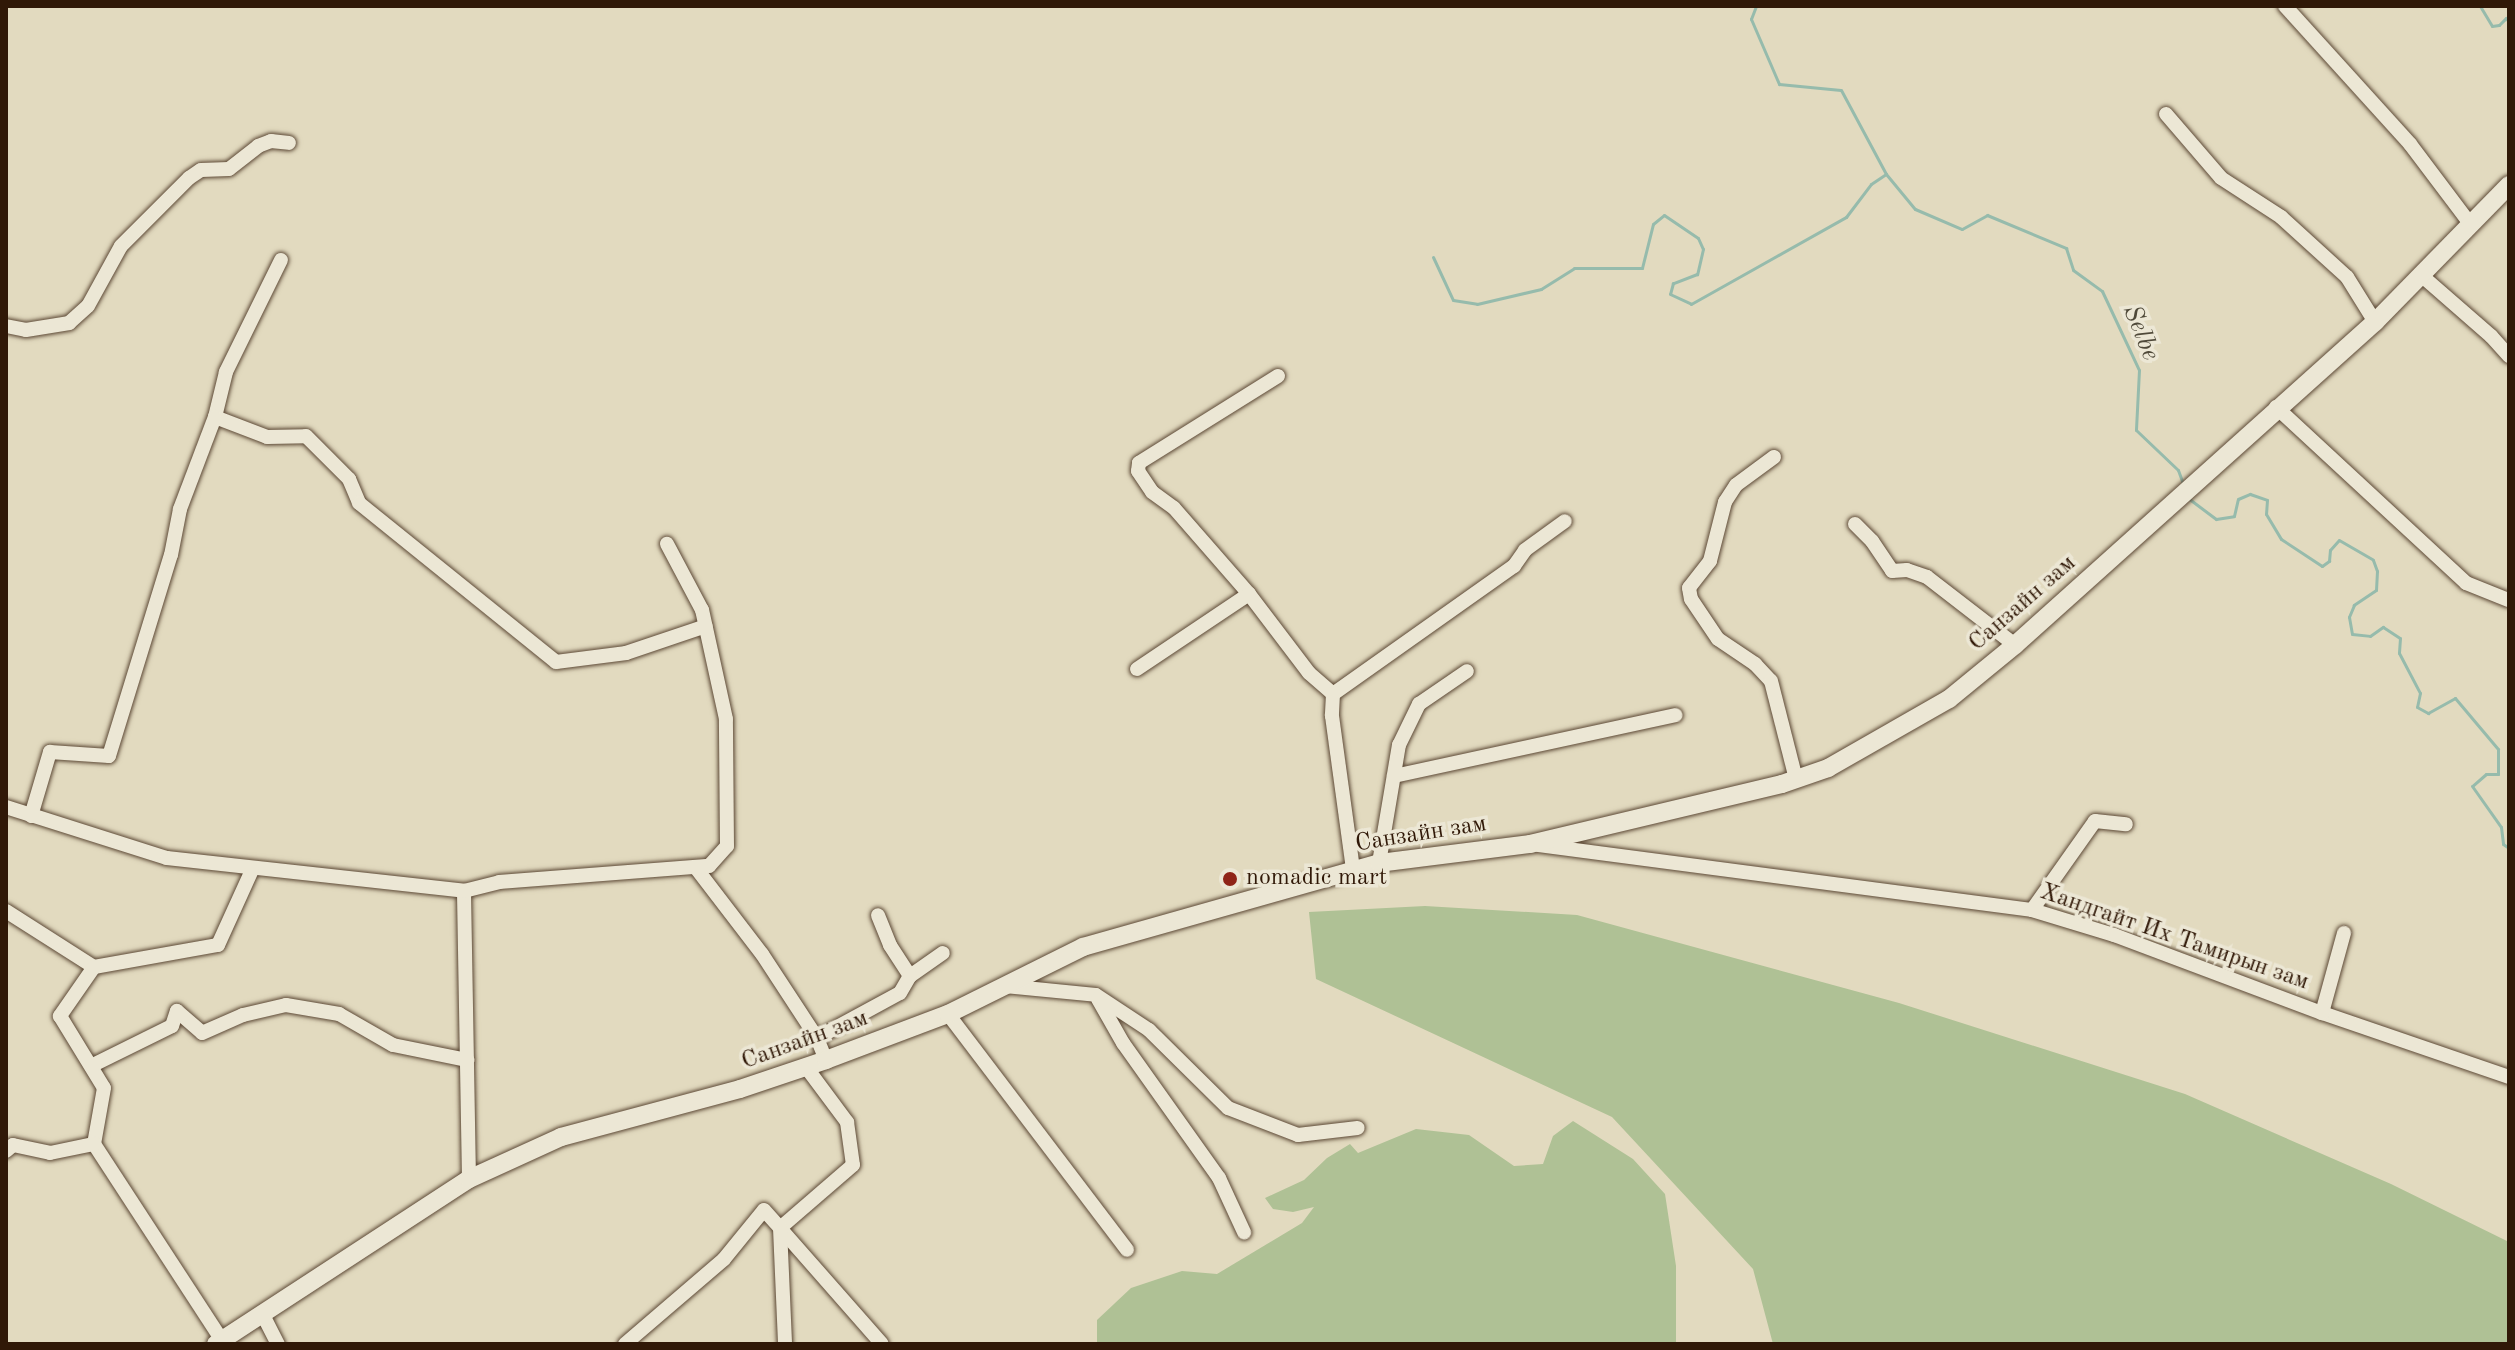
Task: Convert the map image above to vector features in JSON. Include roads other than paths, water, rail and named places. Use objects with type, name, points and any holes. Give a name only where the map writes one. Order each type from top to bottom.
[{"type":"main road","name":"Санзайн зам","points":[[219,1342],[469,1179],[561,1137],[729,1093],[948,1014],[1083,947],[1353,869],[1530,844],[1796,779],[1828,768],[1949,699],[2015,645],[2276,407],[2375,322],[2509,185]]},
{"type":"street","points":[[2285,6],[2410,144],[2471,225]]},
{"type":"street","points":[[2166,114],[2221,178],[2281,217],[2347,277],[2375,322]]},
{"type":"street","points":[[6,326],[26,330],[69,323],[88,306],[121,246],[189,178],[201,170],[229,169],[258,146],[271,141],[289,143]]},
{"type":"street","points":[[31,816],[50,752],[109,756],[171,555],[180,509],[215,417],[226,372],[281,260]]},
{"type":"street","points":[[2421,275],[2491,336],[2509,356]]},
{"type":"street","points":[[1278,376],[1139,463],[1138,471],[1152,492],[1174,508],[1249,594],[1309,673],[1333,694]]},
{"type":"street","points":[[2276,407],[2466,583],[2508,600]]},
{"type":"street","points":[[215,417],[267,437],[306,436],[349,479],[359,503],[556,662],[626,653],[706,626]]},
{"type":"street","points":[[1774,457],[1736,485],[1725,502],[1710,561],[1690,584],[1689,592],[1718,639],[1755,664],[1771,681],[1796,779]]},
{"type":"street","points":[[1333,694],[1514,566],[1525,550],[1565,521]]},
{"type":"street","points":[[1855,524],[1872,541],[1892,571],[1907,570],[1927,577],[2015,645]]},
{"type":"street","points":[[6,807],[167,858],[252,870],[464,891],[499,882],[696,868],[716,861],[727,846],[729,831],[726,719],[702,610],[667,544]]},
{"type":"street","points":[[1137,669],[1249,594]]},
{"type":"street","points":[[1379,863],[1399,745],[1419,704],[1467,671]]},
{"type":"street","points":[[1333,694],[1332,716],[1353,869]]},
{"type":"street","points":[[1394,776],[1675,715]]},
{"type":"street","points":[[2032,910],[2095,821],[2126,824]]},
{"type":"street","name":"Хандгайт Их Тамирын зам","points":[[1530,844],[2032,910],[2114,935],[2322,1013],[2509,1077]]},
{"type":"street","points":[[696,868],[762,954],[817,1038],[826,1060]]},
{"type":"street","points":[[6,911],[94,967],[218,945],[252,870]]},
{"type":"street","points":[[464,891],[469,1179]]},
{"type":"street","points":[[878,915],[890,945],[910,976]]},
{"type":"street","points":[[2322,1013],[2344,933]]},
{"type":"street","points":[[817,1038],[900,993],[910,976],[943,953]]},
{"type":"street","points":[[94,967],[60,1016],[104,1088],[94,1144],[219,1342]]},
{"type":"street","points":[[1005,986],[1096,995],[1149,1030],[1228,1108],[1298,1135],[1358,1128]]},
{"type":"street","points":[[1096,995],[1123,1043],[1219,1178],[1244,1232]]},
{"type":"street","points":[[91,1066],[172,1026],[177,1011],[202,1033],[243,1015],[286,1005],[339,1014],[393,1045],[467,1060]]},
{"type":"street","points":[[948,1014],[1127,1250]]},
{"type":"street","points":[[780,1228],[853,1165],[847,1122],[806,1067]]},
{"type":"street","points":[[6,1151],[13,1145],[50,1153],[94,1144]]},
{"type":"street","points":[[625,1344],[724,1259],[764,1210],[882,1344]]},
{"type":"street","points":[[780,1228],[785,1344]]},
{"type":"street","points":[[263,1315],[278,1344]]},
{"type":"waterway","name":"Selbe","points":[[1756,6],[1751,19],[1779,84],[1841,90],[1886,174],[1915,209],[1962,229],[1987,215],[2066,248],[2073,270],[2102,291],[2139,370],[2136,430],[2178,470],[2183,484]]},
{"type":"waterway","points":[[2480,6],[2492,26],[2499,25],[2506,18],[2509,22]]},
{"type":"waterway","points":[[1433,257],[1453,300],[1477,304],[1541,289],[1574,268],[1642,268],[1653,224],[1664,215],[1698,238],[1703,249],[1697,274],[1673,283],[1670,294],[1691,304],[1846,217],[1871,184],[1886,174]]},
{"type":"waterway","name":"Selbe","points":[[2188,498],[2216,519],[2234,516],[2238,499],[2250,494],[2267,500],[2266,514],[2281,539],[2322,566],[2329,561],[2330,550],[2339,540],[2373,560],[2377,571],[2376,590],[2354,605],[2349,617],[2352,634],[2370,636],[2383,627],[2400,638],[2399,653],[2420,693],[2417,707],[2428,713],[2455,698],[2498,749],[2498,774],[2486,774],[2472,786],[2501,827],[2503,844],[2509,848]]},
{"type":"place","name":"nomadic mart","points":[[1230,879]]}]
